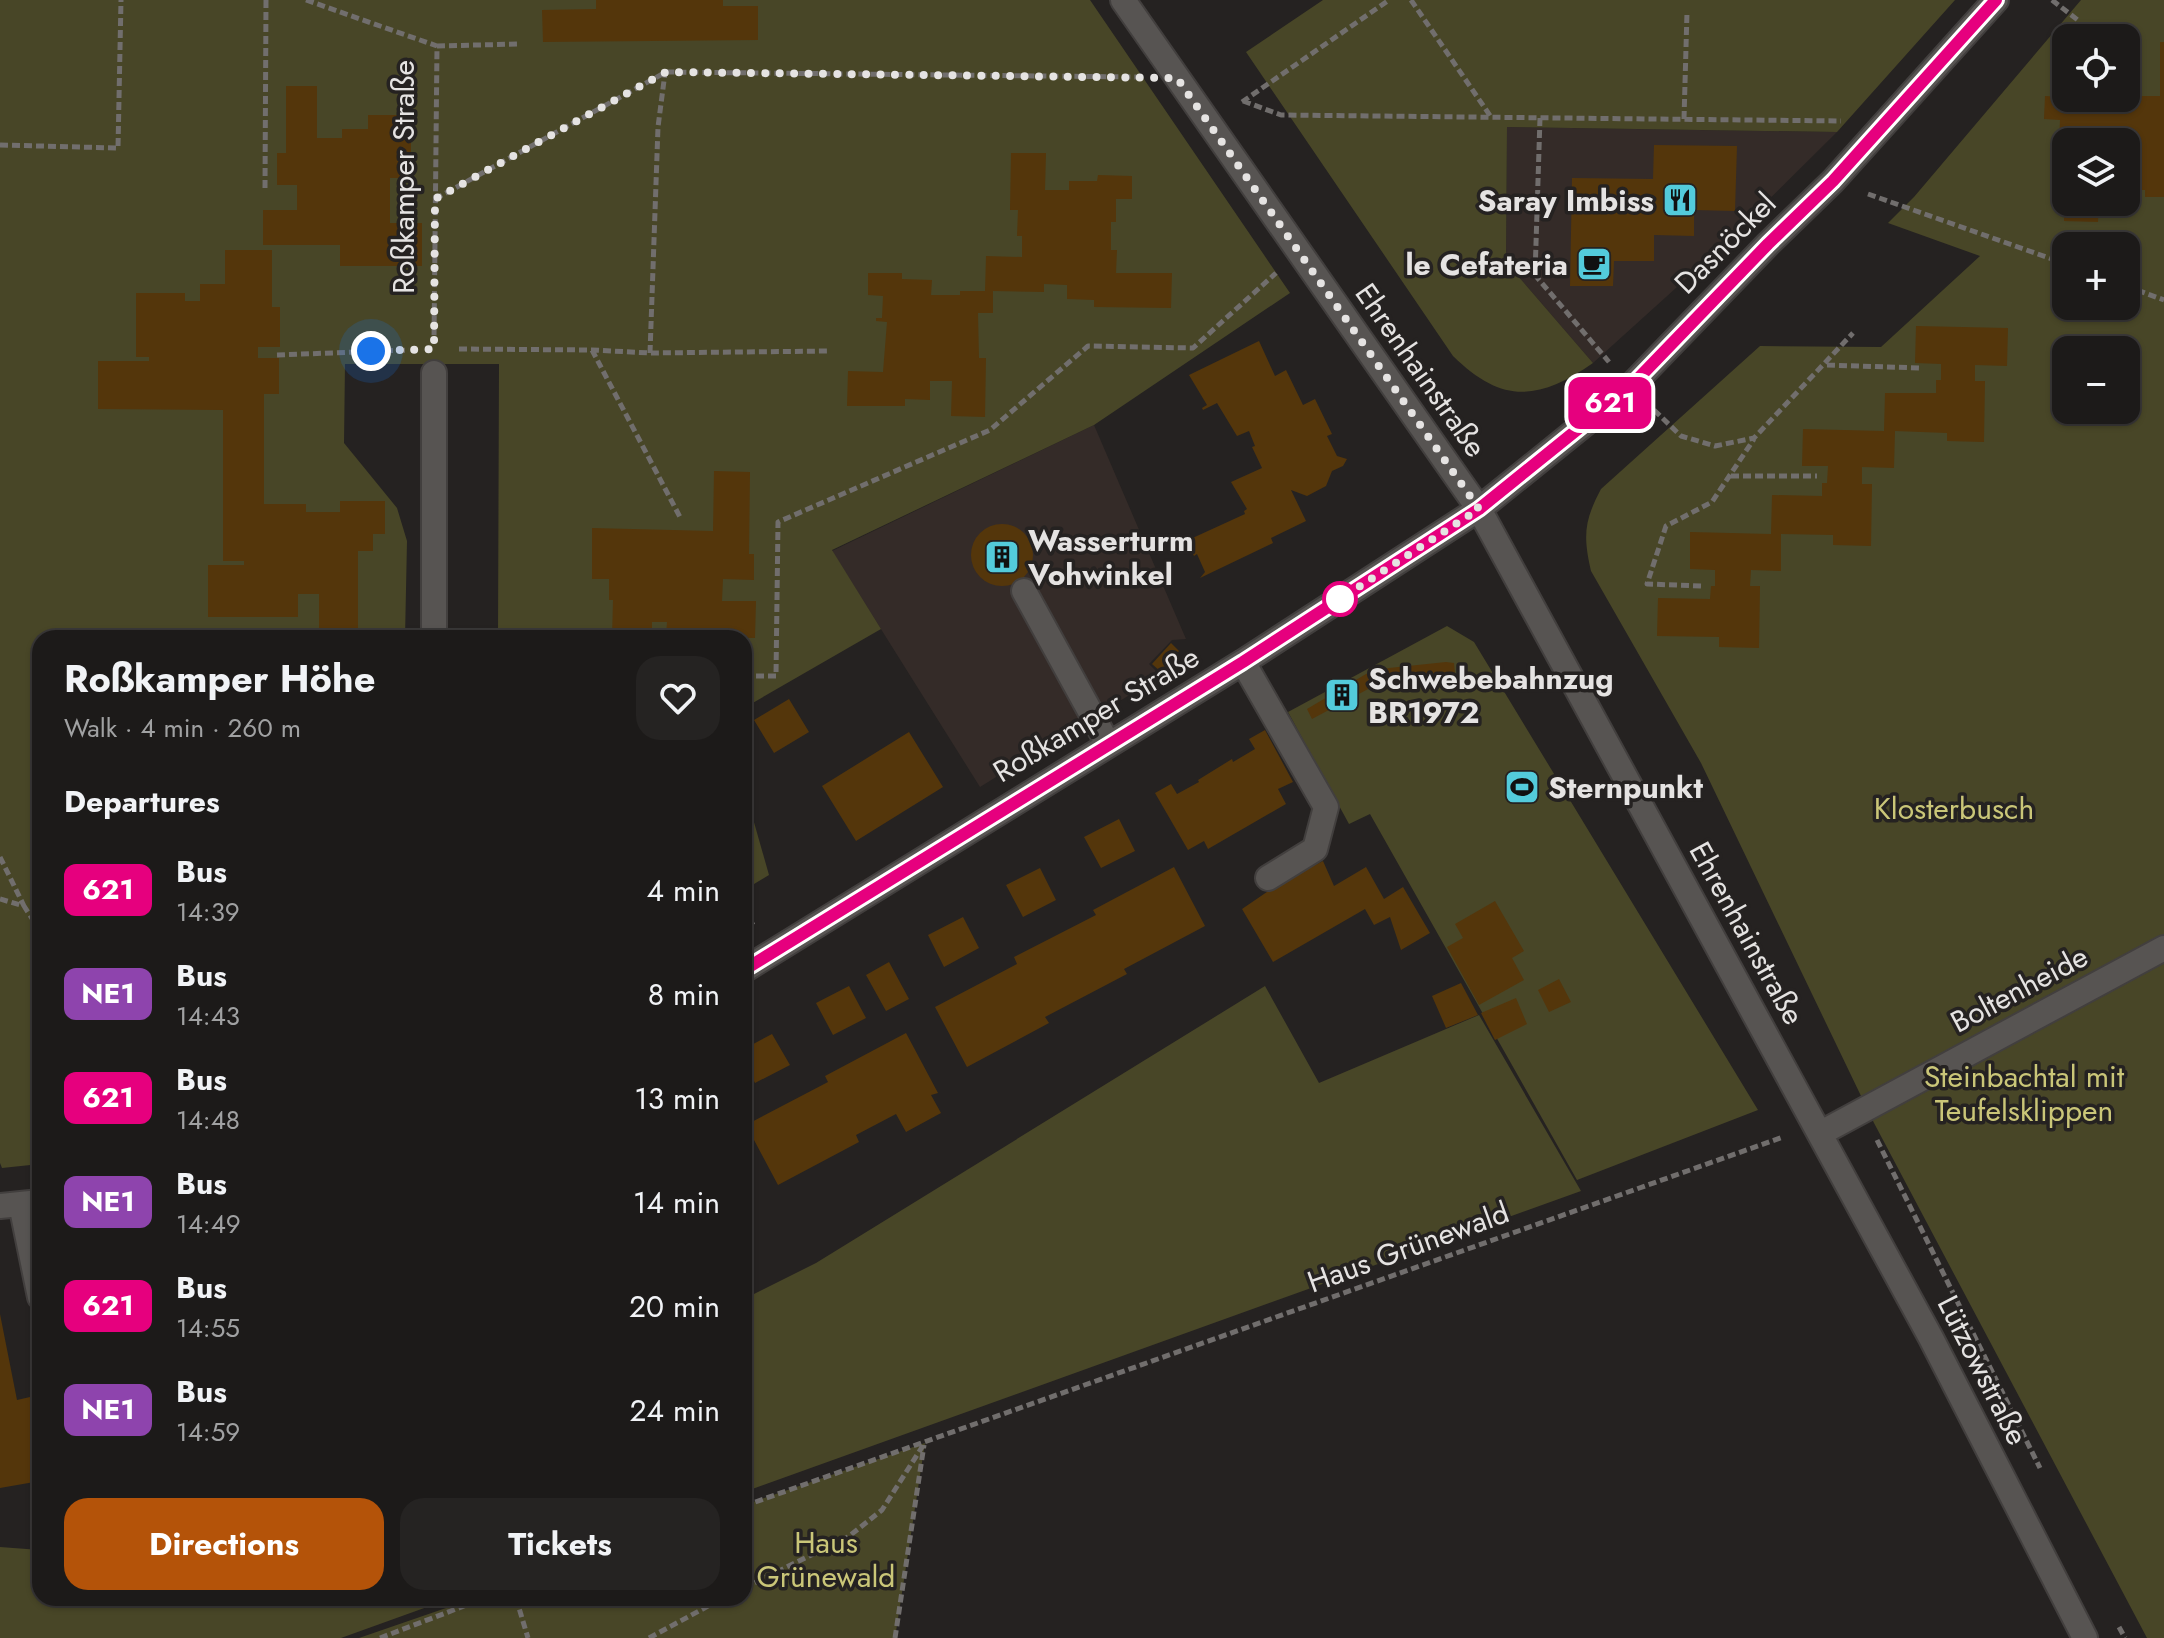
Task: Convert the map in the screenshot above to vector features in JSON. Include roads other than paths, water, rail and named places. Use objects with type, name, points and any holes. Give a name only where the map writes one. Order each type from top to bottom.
[{"type":"street","name":"Ehrenhainstraße","points":[[1123,0],[1479,509],[1818,1129]]},
{"type":"street","name":"Dasnöckel","points":[[1479,509],[1630,387],[1833,181],[1996,0]]},
{"type":"street","points":[[434,361],[434,630]]},
{"type":"street","name":"Roßkamper Straße","points":[[752,965],[1243,662],[1479,509]]},
{"type":"street","points":[[1024,591],[1108,744]]},
{"type":"street","points":[[1243,662],[1326,807],[1315,849],[1268,878]]},
{"type":"street","name":"Boltenheide","points":[[1818,1129],[1862,1110],[2164,948]]},
{"type":"street","name":"Lützowstraße","points":[[1818,1129],[1931,1338],[2085,1638]]},
{"type":"street","points":[[20,1204],[32,1260]]},
{"type":"place","name":"Saray Imbiss","points":[[1680,200]]},
{"type":"place","name":"le Cefateria","points":[[1594,264]]},
{"type":"place","name":"Wasserturm Vohwinkel","points":[[1002,557]]},
{"type":"place","name":"Schwebebahnzug BR1972","points":[[1342,695]]},
{"type":"place","name":"Sternpunkt","points":[[1522,787]]},
{"type":"park label","name":"Klosterbusch","points":[[1954,808]]},
{"type":"park label","name":"Steinbachtal mit Teufelsklippen","points":[[2024,1093]]},
{"type":"park label","name":"Haus Grünewald","points":[[826,1559]]}]
